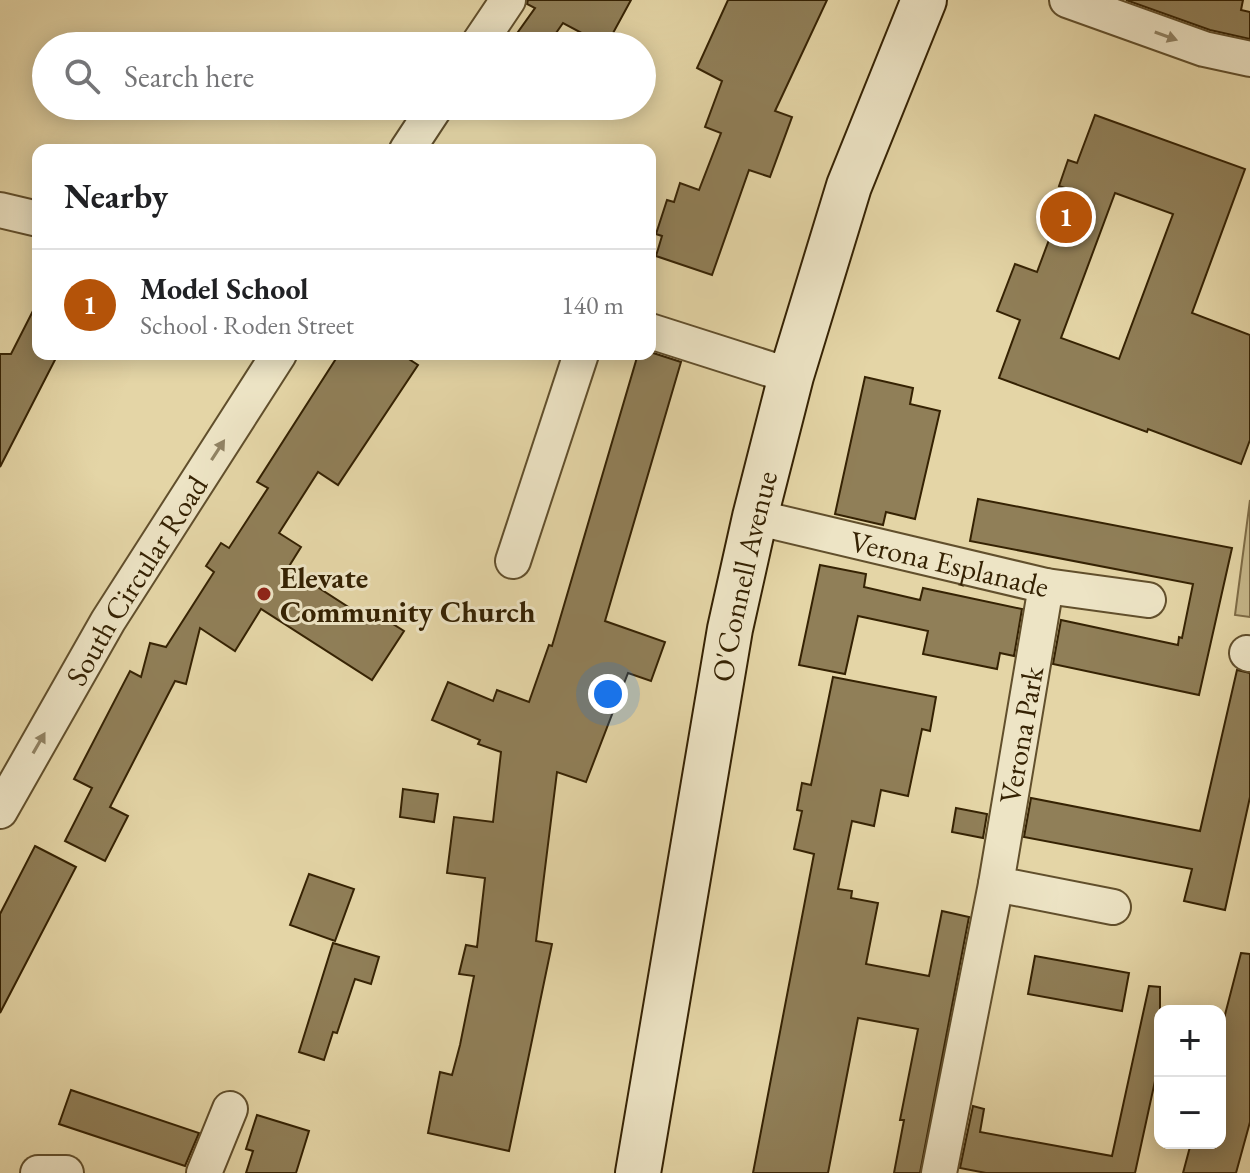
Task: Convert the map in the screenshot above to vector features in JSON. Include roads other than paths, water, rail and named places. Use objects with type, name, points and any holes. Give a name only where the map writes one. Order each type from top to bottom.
[{"type":"main road","name":"O'Connell Avenue","points":[[638,1173],[727,644],[755,517],[791,376],[849,186],[924,0]]},
{"type":"street","points":[[486,32],[508,0]]},
{"type":"street","points":[[1067,0],[1204,49],[1250,59]]},
{"type":"street","points":[[411,144],[427,120]]},
{"type":"street","points":[[0,210],[32,218]]},
{"type":"street","points":[[656,333],[791,376]]},
{"type":"street","name":"South Circular Road","points":[[0,811],[108,621],[275,360]]},
{"type":"street","points":[[513,561],[579,360]]},
{"type":"street","name":"Verona Esplanade","points":[[755,517],[1046,586],[1148,600]]},
{"type":"street","name":"Verona Park","points":[[939,1173],[996,884],[1046,586]]},
{"type":"street","points":[[996,884],[1113,907]]},
{"type":"street","points":[[204,1173],[230,1109]]},
{"type":"street","points":[[38,1173],[66,1173]]},
{"type":"place","name":"Model School","points":[[1066,217]]},
{"type":"place","name":"Elevate Community Church","points":[[264,594]]}]
